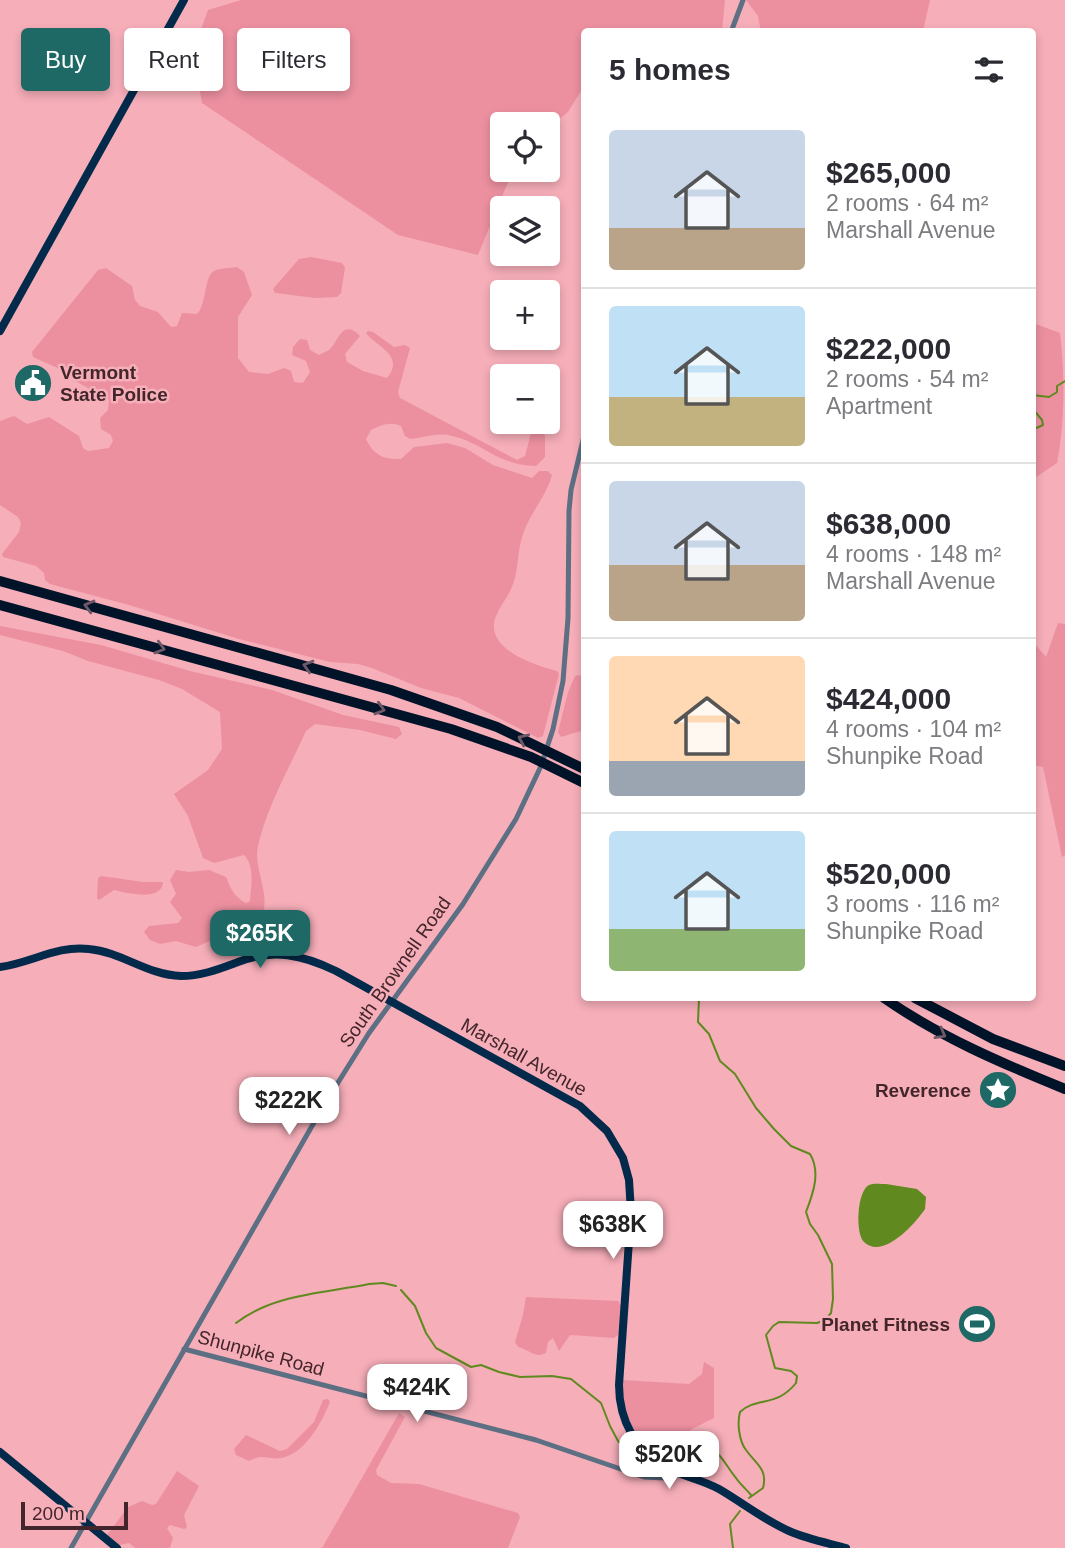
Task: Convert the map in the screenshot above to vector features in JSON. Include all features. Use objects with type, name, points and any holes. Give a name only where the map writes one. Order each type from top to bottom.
[{"type":"highway","points":[[0,574],[41,593]]},
{"type":"highway","points":[[0,581],[391,690],[496,727],[581,768]]},
{"type":"highway","points":[[0,607],[28,612],[489,741],[531,757],[581,782]]},
{"type":"highway","points":[[889,1001],[964,1046],[1065,1088]]},
{"type":"highway","points":[[921,1001],[993,1039],[1065,1066]]},
{"type":"main road","points":[[0,331],[184,0]]},
{"type":"main road","name":"Marshall Avenue","points":[[0,967],[57,950],[85,948],[108,953],[155,973],[192,976],[216,971],[255,956],[284,954],[320,963],[580,1106],[601,1124],[617,1145],[628,1172],[631,1195],[619,1385],[620,1402],[634,1438],[647,1454],[670,1469],[714,1487],[792,1533],[846,1548]]},
{"type":"main road","points":[[0,1451],[117,1548]]},
{"type":"street","points":[[732,28],[743,0]]},
{"type":"street","name":"South Brownell Road","points":[[71,1548],[299,1146],[358,1050],[463,904],[516,819],[537,776],[554,729],[563,681],[567,639],[571,490],[581,448]]},
{"type":"street","name":"Shunpike Road","points":[[184,1349],[536,1440],[653,1479],[670,1469]]},
{"type":"shaded area","points":[[241,0],[725,0],[722,28],[581,28],[581,91],[568,112],[560,118],[560,112],[490,112],[490,182],[508,182],[502,196],[490,196],[490,226],[478,255],[398,235],[202,103],[200,91],[223,91],[223,28],[202,28],[208,10]]},
{"type":"shaded area","points":[[746,0],[930,0],[924,28],[760,28],[758,16]]},
{"type":"shaded area","points":[[311,257],[342,263],[345,268],[341,293],[337,297],[315,298],[275,293],[273,289],[299,259]]},
{"type":"shaded area","points":[[237,267],[244,272],[252,295],[238,317],[238,358],[249,372],[268,374],[284,368],[291,371],[294,382],[303,383],[310,372],[306,361],[292,355],[293,347],[300,339],[307,340],[310,350],[319,355],[329,350],[342,333],[349,329],[360,336],[345,354],[347,362],[363,371],[387,378],[393,363],[387,352],[366,333],[373,332],[394,347],[405,345],[410,348],[398,392],[400,398],[517,460],[525,456],[531,434],[545,435],[545,457],[536,466],[511,462],[471,442],[448,435],[410,439],[405,436],[401,426],[393,424],[371,430],[366,439],[376,453],[389,459],[401,459],[414,447],[447,443],[465,448],[493,465],[532,478],[539,471],[548,471],[552,475],[523,534],[514,581],[496,616],[494,627],[503,646],[524,659],[559,674],[543,736],[538,738],[459,698],[421,688],[372,668],[330,662],[239,639],[50,584],[36,566],[3,557],[2,554],[19,532],[21,523],[18,517],[0,505],[0,421],[14,416],[27,424],[49,417],[79,436],[83,448],[88,451],[109,448],[113,441],[111,435],[101,429],[100,418],[108,410],[109,400],[72,379],[64,371],[33,357],[32,352],[98,270],[106,268],[132,286],[135,300],[140,306],[158,312],[171,327],[177,326],[182,313],[197,314],[211,274],[219,269]]},
{"type":"shaded area","points":[[1036,324],[1060,333],[1063,398],[1057,463],[1036,477]]},
{"type":"shaded area","points":[[1058,623],[1065,624],[1065,855],[1062,857],[1043,767],[1036,766],[1036,645],[1046,657]]},
{"type":"shaded area","points":[[0,626],[101,645],[190,671],[272,690],[343,715],[399,727],[402,734],[396,739],[360,730],[315,724],[306,731],[273,802],[258,846],[264,899],[259,920],[246,936],[219,937],[196,947],[176,941],[160,944],[150,940],[144,932],[149,926],[178,923],[182,918],[170,902],[176,894],[170,880],[176,870],[209,870],[226,877],[231,889],[242,901],[250,901],[250,865],[244,855],[214,863],[203,858],[188,816],[174,794],[208,770],[222,749],[220,712],[182,689],[159,680],[0,635]]},
{"type":"shaded area","points":[[575,676],[581,676],[581,731],[561,737],[558,732]]},
{"type":"shaded area","points":[[101,876],[163,882],[157,892],[150,894],[114,890],[99,900],[98,878]]},
{"type":"shaded area","points":[[886,1184],[917,1189],[926,1197],[925,1209],[898,1238],[880,1247],[872,1246],[864,1242],[859,1230],[860,1203],[869,1185]]},
{"type":"shaded area","points":[[526,1297],[618,1301],[621,1306],[620,1333],[614,1338],[570,1335],[559,1351],[553,1338],[548,1342],[546,1353],[535,1354],[518,1347],[515,1342]]},
{"type":"shaded area","points":[[704,1362],[714,1368],[714,1418],[692,1429],[687,1435],[664,1445],[655,1457],[640,1440],[630,1422],[624,1402],[622,1380],[689,1384],[702,1374]]},
{"type":"shaded area","points":[[328,1399],[330,1402],[327,1410],[312,1436],[290,1455],[281,1458],[258,1457],[249,1461],[236,1455],[234,1449],[246,1435],[280,1451],[287,1449],[314,1422],[323,1400]]},
{"type":"shaded area","points":[[399,1413],[405,1417],[376,1470],[377,1475],[391,1483],[419,1484],[518,1513],[520,1517],[508,1548],[322,1548]]},
{"type":"shaded area","points":[[177,1471],[199,1486],[184,1515],[187,1527],[184,1529],[170,1525],[167,1528],[173,1538],[170,1548],[135,1548],[129,1543],[120,1545],[107,1535],[128,1507],[142,1501],[156,1504]]},
{"type":"waterway","points":[[1036,395],[1049,397],[1057,392],[1057,386],[1065,381]]},
{"type":"waterway","points":[[1036,413],[1043,425],[1036,428]]},
{"type":"waterway","points":[[699,1001],[698,1022],[709,1034],[720,1061],[735,1074],[756,1108],[774,1129],[791,1146],[810,1154],[815,1176],[806,1212],[832,1264],[833,1299],[831,1313],[825,1320],[817,1323],[779,1322],[766,1335],[775,1368],[791,1371],[797,1376],[796,1383],[789,1391],[774,1399],[753,1404],[740,1412],[742,1442],[764,1476],[763,1488],[749,1498]]},
{"type":"waterway","points":[[236,1323],[266,1306],[300,1296],[369,1284],[396,1286]]},
{"type":"waterway","points":[[401,1290],[415,1306],[426,1333],[436,1348],[471,1367],[481,1365],[520,1377],[552,1376],[571,1379],[601,1403],[618,1441],[632,1455],[648,1459]]},
{"type":"waterway","points":[[658,1459],[690,1448],[713,1450],[751,1495]]},
{"type":"waterway","points":[[733,1548],[730,1524],[740,1511]]},
{"type":"place","name":"Vermont State Police","points":[[33,383]]},
{"type":"place","name":"Reverence","points":[[998,1090]]},
{"type":"place","name":"Planet Fitness","points":[[977,1324]]}]
